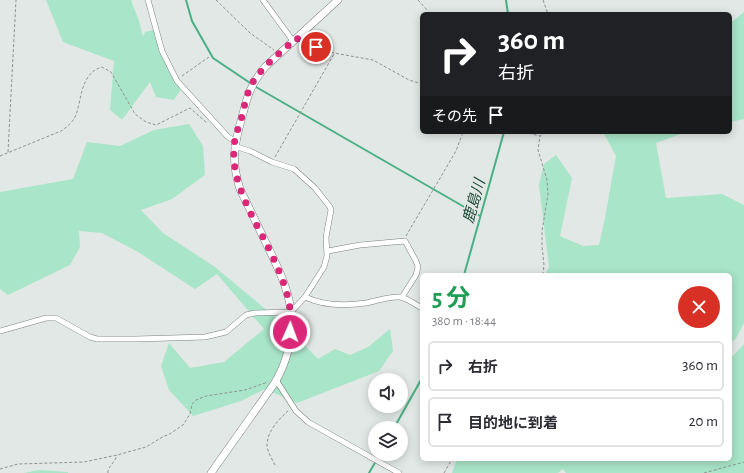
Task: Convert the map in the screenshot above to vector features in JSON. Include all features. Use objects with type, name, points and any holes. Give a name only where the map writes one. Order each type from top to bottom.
[{"type":"main road","points":[[211,473],[275,382],[287,357],[292,323],[285,286],[240,190],[235,169],[234,144],[249,89],[254,80],[265,67],[338,0]]},
{"type":"street","points":[[0,331],[46,318],[56,318],[64,321],[90,337],[97,339],[136,340],[205,337],[226,332],[246,315],[255,313],[291,312],[305,297],[324,267],[328,251],[326,237],[331,210],[330,207],[315,188],[294,168],[272,162],[234,144],[177,80],[162,50],[148,0]]},
{"type":"street","points":[[263,0],[294,40]]},
{"type":"street","points":[[328,251],[360,245],[405,241],[418,267],[416,275],[402,297]]},
{"type":"street","points":[[305,297],[320,302],[341,305],[366,303],[392,297],[402,297],[420,307]]},
{"type":"street","points":[[275,382],[301,416],[308,422],[399,473]]},
{"type":"path","points":[[8,153],[16,0]]},
{"type":"path","points":[[216,0],[250,33],[279,54]]},
{"type":"path","points":[[418,0],[428,11]]},
{"type":"path","points":[[543,0],[547,12]]},
{"type":"path","points":[[294,40],[334,53],[373,60],[409,80],[420,83]]},
{"type":"path","points":[[272,162],[334,53]]},
{"type":"path","points":[[177,80],[209,57]]},
{"type":"path","points":[[0,156],[61,131],[67,127],[76,115],[84,84],[88,77],[96,68],[102,67],[111,72],[136,114],[146,122],[156,124],[190,108],[210,126]]},
{"type":"path","points":[[405,241],[456,151],[462,134]]},
{"type":"path","points":[[532,134],[540,136],[543,134]]},
{"type":"path","points":[[540,136],[538,150],[547,180],[548,194],[542,231],[543,273]]},
{"type":"path","points":[[0,468],[18,464],[84,462],[117,456],[146,448],[164,436],[168,436],[183,425],[188,419],[190,408],[196,400],[206,396],[245,390],[266,382],[275,382]]},
{"type":"path","points":[[275,466],[267,445],[269,437],[280,418],[294,406]]},
{"type":"path","points":[[108,473],[107,470],[114,463],[117,456]]},
{"type":"path","points":[[444,473],[451,461]]},
{"type":"path","points":[[704,473],[744,462]]},
{"type":"green space","points":[[46,0],[131,0],[143,37],[145,32],[154,30],[164,61],[181,89],[174,100],[156,97],[150,82],[122,120],[110,110],[114,61],[63,42]]},
{"type":"green space","points":[[744,12],[744,119],[732,122],[732,21]]},
{"type":"green space","points":[[189,124],[203,146],[205,175],[172,199],[141,210],[163,233],[215,267],[287,327],[318,359],[335,349],[350,355],[368,347],[390,329],[393,351],[379,371],[368,373],[368,375],[297,403],[265,389],[241,401],[193,416],[169,390],[161,366],[169,343],[190,368],[224,362],[264,329],[217,274],[195,289],[138,252],[102,233],[79,231],[80,247],[70,265],[8,295],[0,289],[0,192],[73,179],[87,142],[120,146],[154,130]]},
{"type":"green space","points":[[604,134],[681,134],[656,143],[666,198],[722,194],[744,205],[744,323],[736,338],[732,342],[732,273],[546,273],[549,267],[539,185],[544,164],[556,155],[572,178],[560,236],[583,246],[599,245],[616,156]]},
{"type":"green space","points":[[744,344],[744,473],[566,473],[563,469],[558,473],[452,473],[456,461],[732,461],[732,357]]},
{"type":"green space","points":[[39,470],[68,472],[68,473],[24,473]]},
{"type":"waterway","points":[[186,0],[192,21],[213,58],[256,87],[480,216]]},
{"type":"waterway","name":"鹿島川","points":[[506,0],[508,12]]},
{"type":"waterway","name":"鹿島川","points":[[465,273],[503,134]]},
{"type":"waterway","name":"鹿島川","points":[[398,421],[420,382]]},
{"type":"waterway","name":"鹿島川","points":[[369,473],[376,461]]},
{"type":"route","points":[[290,332],[292,323],[291,312],[285,286],[240,190],[235,169],[234,146],[249,89],[254,80],[265,67],[296,38],[299,41],[316,47]]}]
